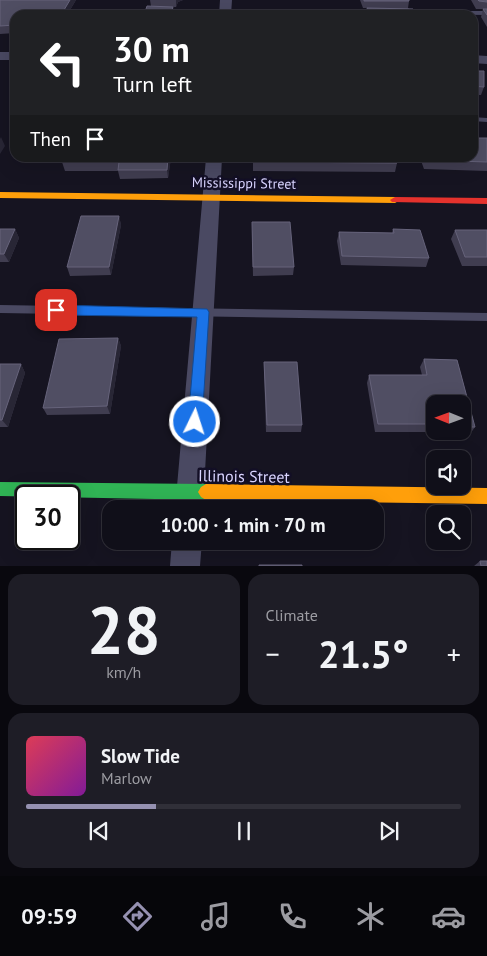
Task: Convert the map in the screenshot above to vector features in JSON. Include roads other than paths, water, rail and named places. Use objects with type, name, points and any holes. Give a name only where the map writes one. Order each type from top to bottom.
[{"type":"street","points":[[190,500],[214,162]]},
{"type":"street","name":"Mississippi Street","points":[[0,195],[487,201]]},
{"type":"street","name":"Illinois Street","points":[[0,489],[190,500],[487,496]]},
{"type":"street","points":[[185,566],[186,550]]},
{"type":"lane","points":[[170,10],[266,10]]},
{"type":"lane","points":[[0,309],[487,317]]}]
